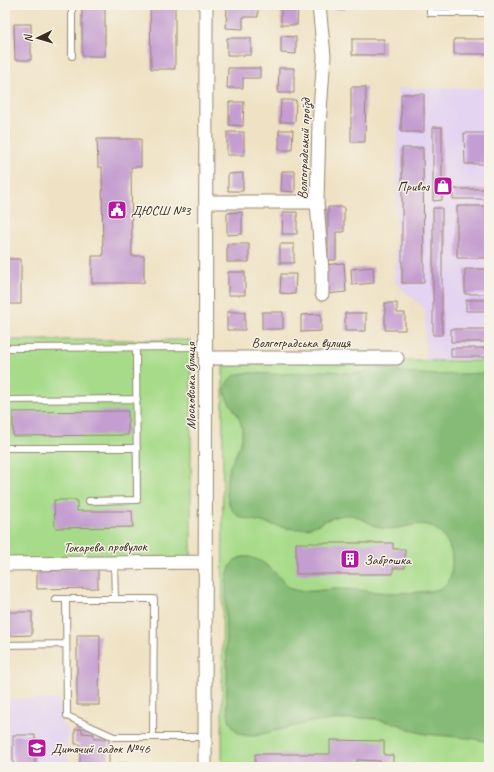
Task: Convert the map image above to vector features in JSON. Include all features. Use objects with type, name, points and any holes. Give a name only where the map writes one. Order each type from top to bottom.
[{"type":"street","name":"Московська вулиця","points":[[205,767],[206,5]]},
{"type":"street","name":"Волгоградський проїзд","points":[[319,5],[324,56],[319,124],[317,202],[322,271],[322,294]]},
{"type":"street","points":[[206,202],[317,202]]},
{"type":"street","name":"Волгоградська вулиця","points":[[206,353],[397,358]]},
{"type":"street","name":"Токарева провулок","points":[[5,564],[205,562]]},
{"type":"lane","points":[[72,5],[72,56]]},
{"type":"lane","points":[[430,5],[430,13],[489,13]]},
{"type":"lane","points":[[5,348],[136,348],[206,353]]},
{"type":"lane","points":[[90,501],[137,500],[136,348]]},
{"type":"lane","points":[[5,400],[136,399]]},
{"type":"lane","points":[[5,448],[137,448]]},
{"type":"lane","points":[[114,563],[115,599]]},
{"type":"lane","points":[[55,599],[154,598],[153,737]]},
{"type":"lane","points":[[66,599],[67,716],[114,737],[205,737]]},
{"type":"lane","points":[[5,645],[66,644]]},
{"type":"shaded area","name":"Привоз","points":[[398,88],[489,88],[489,361],[425,361],[425,309],[395,283]]},
{"type":"shaded area","name":"Дитячий садок №46","points":[[5,699],[60,699],[60,721],[68,729],[68,767],[5,767]]},
{"type":"green space","points":[[5,340],[191,340],[191,559],[5,561]]},
{"type":"green space","points":[[223,361],[489,361],[489,767],[222,767]]},
{"type":"green space","points":[[376,368],[429,375],[489,373],[489,742],[469,738],[425,734],[389,722],[361,718],[311,722],[254,736],[248,736],[237,732],[230,720],[227,706],[226,583],[230,567],[238,559],[248,557],[258,560],[272,570],[288,587],[300,591],[350,589],[386,593],[421,592],[439,589],[446,584],[450,578],[452,561],[451,552],[445,539],[431,526],[415,525],[390,529],[381,528],[355,516],[345,515],[309,528],[289,528],[242,518],[234,512],[228,501],[226,484],[228,472],[242,438],[242,428],[239,418],[225,394],[226,384],[230,379],[236,375],[246,373],[281,374],[325,371],[356,373]]},
{"type":"building","points":[[82,5],[105,5],[105,56],[82,56]]},
{"type":"building","points":[[150,5],[175,5],[175,69],[151,69]]},
{"type":"building","points":[[227,5],[258,6],[258,17],[243,17],[243,29],[226,28]]},
{"type":"building","points":[[281,5],[298,6],[297,25],[281,25]]},
{"type":"building","points":[[332,5],[345,5],[345,10],[332,9]]},
{"type":"building","points":[[14,24],[31,24],[31,60],[15,60]]},
{"type":"building","points":[[281,36],[296,37],[296,54],[281,53]]},
{"type":"building","points":[[227,38],[251,38],[251,55],[227,55]]},
{"type":"building","points":[[352,39],[384,39],[384,55],[352,55]]},
{"type":"building","points":[[454,39],[489,39],[489,54],[454,54]]},
{"type":"building","points":[[228,68],[260,68],[260,78],[243,78],[243,88],[227,88]]},
{"type":"building","points":[[279,68],[294,68],[294,93],[278,93]]},
{"type":"building","points":[[351,87],[366,87],[365,142],[351,142]]},
{"type":"building","points":[[401,94],[424,94],[424,132],[401,132]]},
{"type":"building","points":[[281,100],[296,100],[295,122],[280,122]]},
{"type":"building","points":[[229,102],[244,102],[243,126],[229,125]]},
{"type":"building","points":[[433,127],[442,127],[442,200],[433,201]]},
{"type":"building","points":[[279,130],[293,130],[292,150],[279,150]]},
{"type":"building","points":[[227,132],[244,132],[244,155],[227,155]]},
{"type":"building","points":[[464,133],[489,133],[489,164],[465,164]]},
{"type":"building","points":[[97,139],[141,139],[141,167],[131,167],[132,256],[144,256],[144,283],[92,283],[92,256],[103,256],[102,167],[98,167]]},
{"type":"building","points":[[402,148],[423,148],[424,283],[402,283]]},
{"type":"building","points":[[282,171],[295,171],[295,192],[281,191]]},
{"type":"building","points":[[243,173],[243,191],[228,191],[228,174]]},
{"type":"building","points":[[453,189],[489,189],[489,199],[453,199]]},
{"type":"building","points":[[457,206],[489,206],[489,258],[457,258]]},
{"type":"building","points":[[328,207],[344,207],[344,232],[336,232],[336,260],[328,260]]},
{"type":"building","points":[[433,208],[442,208],[442,335],[433,335]]},
{"type":"building","points":[[242,212],[242,234],[227,235],[227,213]]},
{"type":"building","points":[[283,212],[297,212],[297,234],[282,234]]},
{"type":"building","points":[[227,244],[249,244],[249,262],[227,262]]},
{"type":"building","points":[[280,244],[294,244],[294,263],[280,263]]},
{"type":"building","points":[[5,259],[21,259],[21,304],[5,304]]},
{"type":"building","points":[[344,263],[346,292],[326,294],[323,265]]},
{"type":"building","points":[[373,267],[374,283],[352,285],[351,269]]},
{"type":"building","points":[[465,269],[489,269],[489,294],[465,294]]},
{"type":"building","points":[[228,272],[245,272],[245,295],[228,295]]},
{"type":"building","points":[[281,274],[296,274],[295,294],[280,293]]},
{"type":"building","points":[[466,300],[489,300],[489,311],[466,311]]},
{"type":"building","points":[[385,303],[397,303],[397,313],[405,313],[405,330],[385,330]]},
{"type":"building","points":[[227,312],[245,312],[245,330],[227,330]]},
{"type":"building","points":[[262,312],[283,312],[283,329],[262,329]]},
{"type":"building","points":[[345,313],[366,313],[366,331],[345,331]]},
{"type":"building","points":[[321,314],[321,331],[301,332],[301,315]]},
{"type":"building","points":[[451,329],[489,329],[489,342],[451,342]]},
{"type":"building","points":[[451,348],[489,348],[489,357],[451,357]]},
{"type":"building","points":[[128,411],[128,435],[13,436],[13,412]]},
{"type":"building","points":[[54,500],[77,500],[77,511],[132,511],[133,527],[55,528]]},
{"type":"building","name":"Заброшка","points":[[296,543],[393,543],[393,549],[405,549],[405,568],[393,568],[393,574],[296,574]]},
{"type":"building","points":[[98,568],[98,588],[37,589],[37,569]]},
{"type":"building","points":[[5,612],[32,612],[32,635],[5,636]]},
{"type":"building","points":[[77,635],[100,635],[99,705],[77,705]]},
{"type":"building","points":[[75,729],[82,729],[82,733],[94,734],[94,739],[109,739],[109,767],[80,767],[80,744],[75,744]]},
{"type":"building","points":[[13,735],[35,735],[35,767],[13,767]]},
{"type":"building","points":[[330,740],[384,741],[384,755],[393,755],[393,767],[380,767],[380,761],[357,760],[357,767],[255,767],[255,754],[330,754]]},
{"type":"building","points":[[118,763],[141,763],[141,767],[118,767]]},
{"type":"place","name":"Привоз","points":[[443,186]]},
{"type":"place","name":"ДЮСШ №3","points":[[117,210]]},
{"type":"place","name":"Заброшка","points":[[350,559]]},
{"type":"place","name":"Дитячий садок №46","points":[[37,748]]}]
